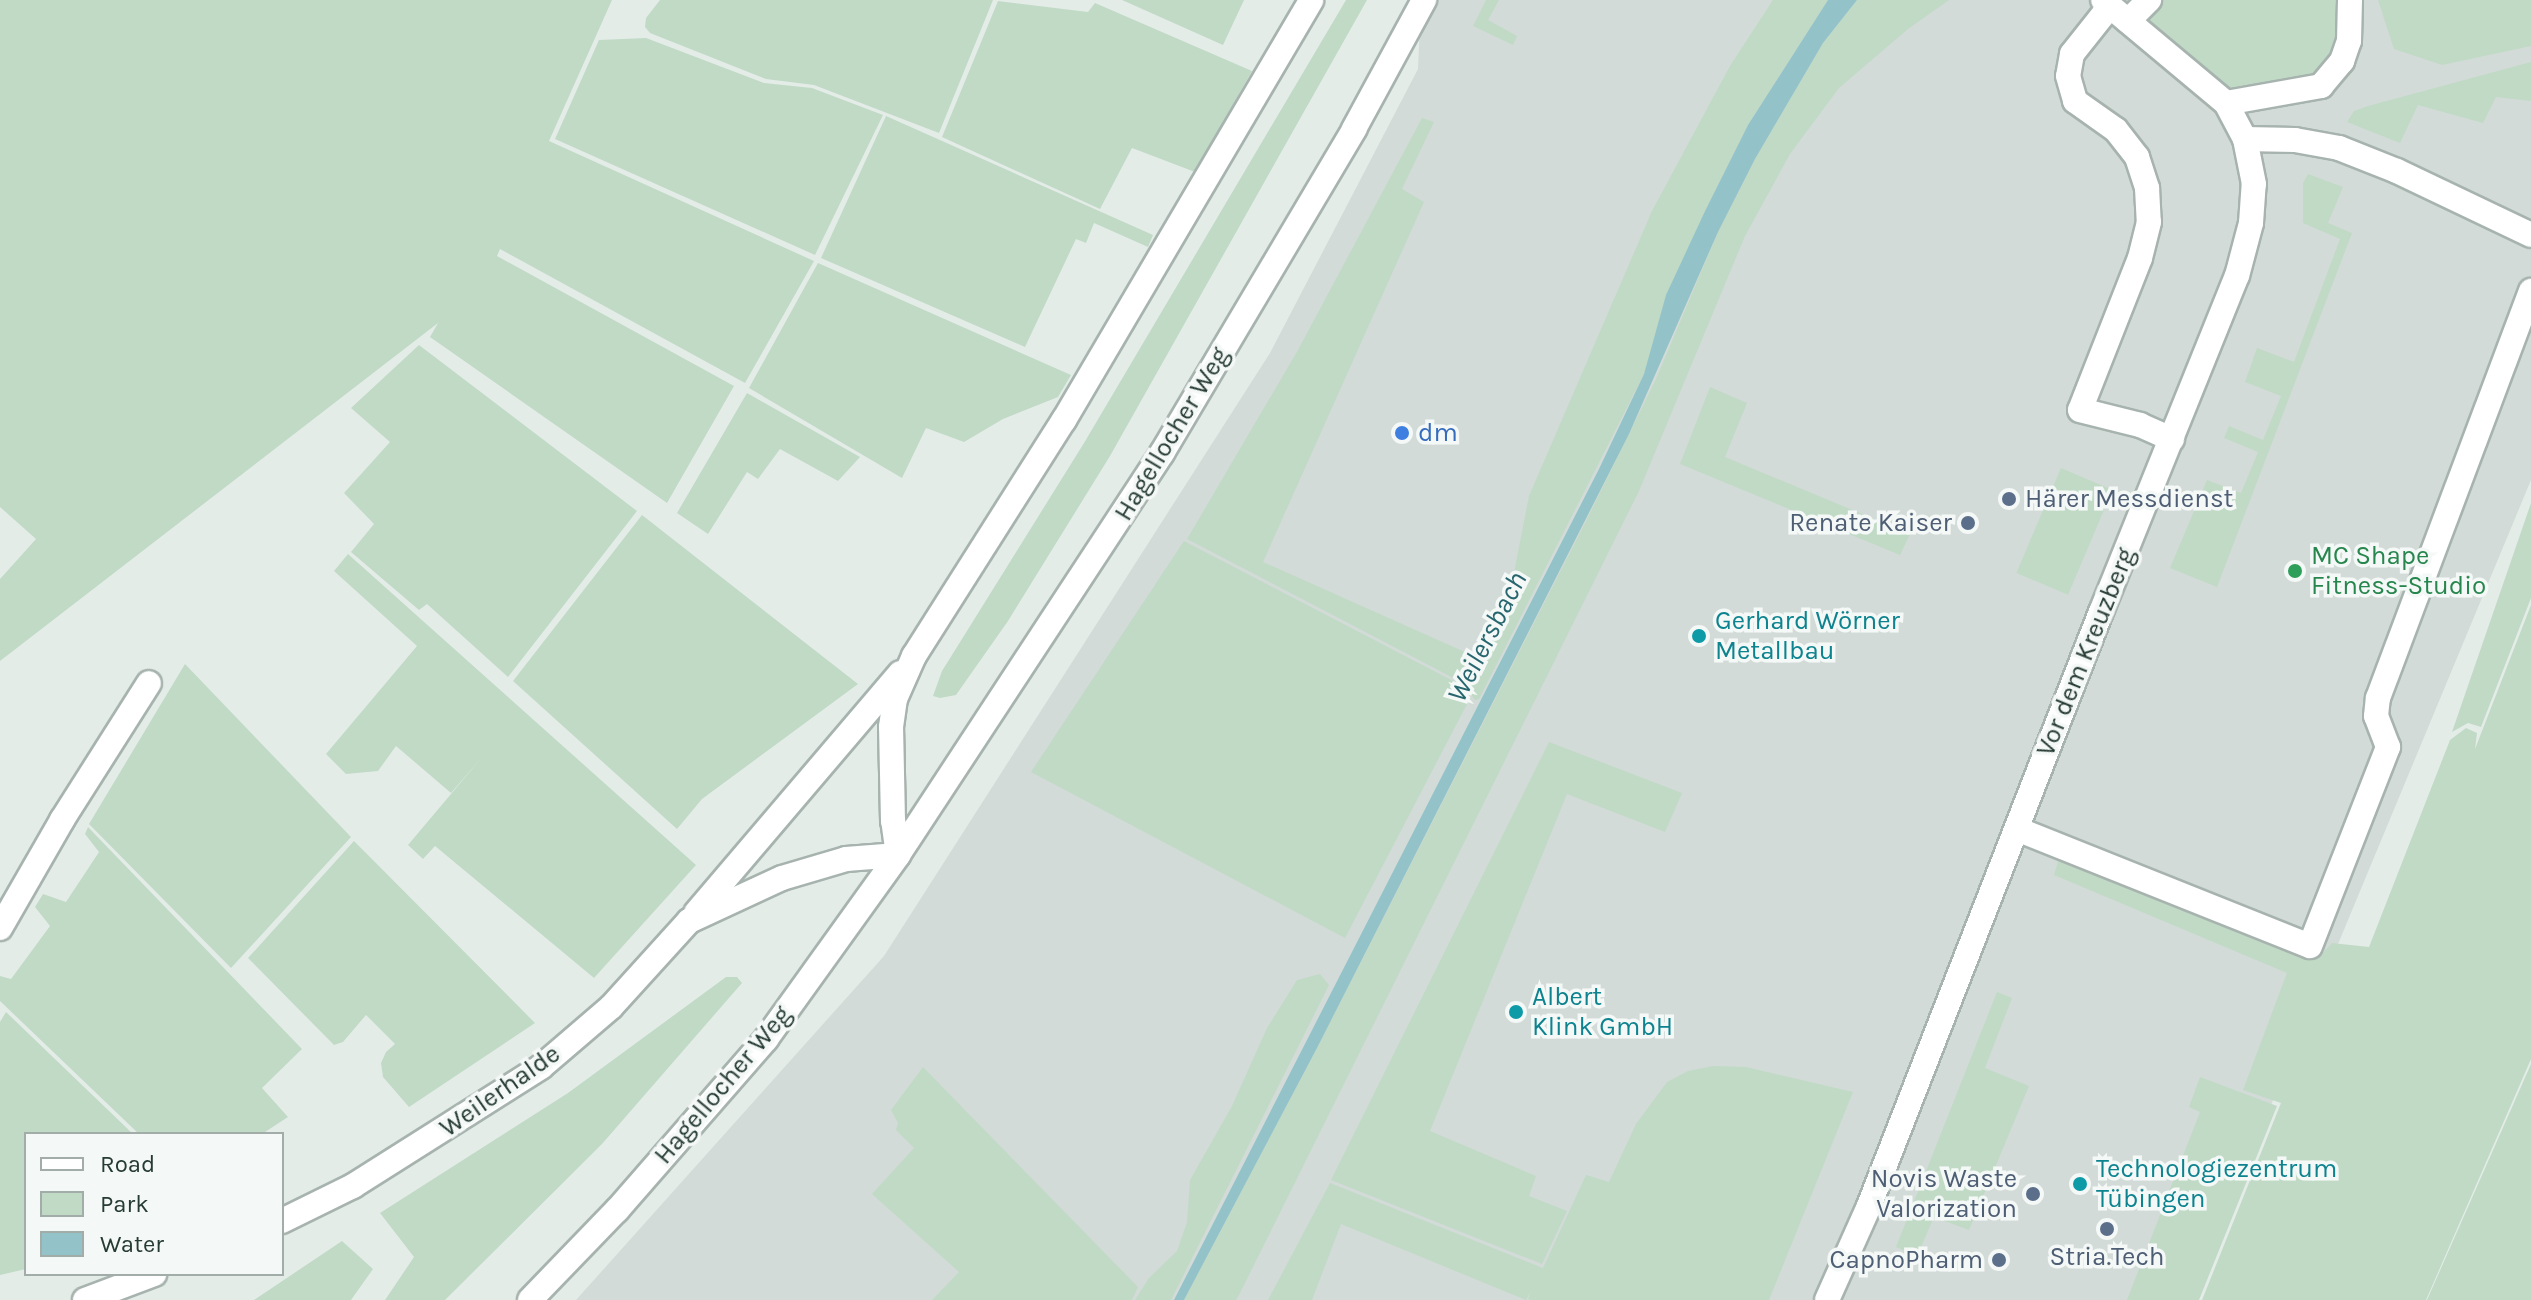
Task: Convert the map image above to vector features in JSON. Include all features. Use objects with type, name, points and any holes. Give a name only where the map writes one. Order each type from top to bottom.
[{"type":"street","points":[[898,855],[893,821],[891,727],[895,699],[914,656],[1064,420],[1311,0]]},
{"type":"street","name":"Hagellocher Weg","points":[[530,1300],[617,1210],[766,1039],[898,855],[1162,453],[1354,129],[1424,0]]},
{"type":"street","points":[[2149,0],[2114,9],[2072,54],[2068,76],[2075,101],[2116,130],[2137,157],[2147,188],[2149,222],[2140,258],[2080,410],[2140,425],[2172,439]]},
{"type":"street","points":[[2226,103],[2321,86],[2342,61],[2349,41],[2350,0]]},
{"type":"street","name":"Vor dem Kreuzberg","points":[[1827,1300],[1869,1206],[2237,276],[2251,223],[2254,184],[2245,139],[2226,103],[2114,9]]},
{"type":"street","points":[[2245,139],[2295,140],[2339,148],[2397,171],[2531,235]]},
{"type":"street","points":[[2017,829],[2310,946],[2388,747],[2376,716],[2378,698],[2531,291]]},
{"type":"street","name":"Weilerhalde","points":[[284,1220],[353,1186],[541,1067],[611,1007],[689,921],[914,656]]},
{"type":"street","points":[[0,928],[62,820],[149,683]]},
{"type":"street","name":"Weilerhalde","points":[[689,921],[782,878],[846,859],[898,855]]},
{"type":"street","points":[[85,1300],[149,1276]]},
{"type":"shaded area","points":[[1421,0],[2531,0],[2531,480],[2190,1300],[576,1300],[884,956],[1270,353],[1418,69]]},
{"type":"green space","points":[[0,0],[612,0],[549,141],[814,261],[745,383],[500,249],[497,256],[734,386],[667,503],[430,337],[438,323],[0,661],[0,579],[36,539],[0,507]]},
{"type":"green space","points":[[660,0],[993,0],[939,133],[814,85],[766,79],[650,33],[645,27],[646,18]]},
{"type":"green space","points":[[1122,0],[1244,0],[1223,45]]},
{"type":"green space","points":[[1346,0],[1367,0],[1110,456],[1008,621],[956,695],[933,696],[942,671],[1084,443]]},
{"type":"green space","points":[[1486,0],[1499,0],[1488,20],[1517,36],[1513,45],[1473,26]]},
{"type":"green space","points":[[1773,0],[1828,0],[1748,125],[1706,209],[1644,374],[1479,699],[1475,700],[1469,691],[1468,677],[1510,593],[1529,496],[1652,211],[1730,66]]},
{"type":"green space","points":[[1857,0],[1949,0],[1908,29],[1839,88],[1790,154],[1745,236],[1639,491],[1240,1293],[1236,1300],[1184,1300],[1317,1048],[1586,521],[1656,379],[1718,232],[1755,159],[1823,43]]},
{"type":"green space","points":[[2149,0],[2350,0],[2330,74],[2226,103],[2128,21]]},
{"type":"green space","points":[[2378,0],[2531,0],[2531,46],[2442,65],[2394,49]]},
{"type":"green space","points":[[998,1],[1088,12],[1095,3],[1252,71],[1195,172],[1132,148],[1100,209],[942,137]]},
{"type":"green space","points":[[646,38],[764,83],[812,88],[883,115],[815,255],[555,139],[599,40]]},
{"type":"green space","points":[[2531,62],[2531,101],[2496,97],[2483,123],[2418,105],[2400,143],[2347,122],[2354,111],[2368,106]]},
{"type":"green space","points":[[886,116],[1153,235],[1148,247],[1094,223],[1086,243],[1076,239],[1025,347],[821,258]]},
{"type":"green space","points":[[1422,118],[1434,122],[1402,189],[1424,202],[1263,562],[1476,657],[1463,683],[1187,539],[1298,350]]},
{"type":"green space","points":[[2308,174],[2343,187],[2328,223],[2352,233],[2217,587],[2170,568],[2207,480],[2241,493],[2258,452],[2224,438],[2229,426],[2263,440],[2281,396],[2245,382],[2257,348],[2294,362],[2340,239],[2303,223],[2303,183]]},
{"type":"green space","points":[[818,263],[1071,375],[1058,397],[1003,419],[964,442],[926,428],[902,478],[749,388]]},
{"type":"green space","points":[[419,345],[637,511],[508,677],[427,604],[419,610],[351,552],[374,524],[344,493],[390,442],[351,408]]},
{"type":"green space","points":[[1710,387],[1747,403],[1725,457],[1910,534],[1900,555],[1680,464]]},
{"type":"green space","points":[[747,393],[860,457],[838,481],[780,449],[758,479],[747,472],[708,534],[677,513]]},
{"type":"green space","points":[[2061,468],[2113,490],[2068,595],[2016,573]]},
{"type":"green space","points":[[2531,503],[2531,598],[2481,727],[2468,723],[2452,732]]},
{"type":"green space","points":[[642,515],[858,684],[702,799],[677,829],[513,681]]},
{"type":"green space","points":[[1184,541],[1459,684],[1467,704],[1345,938],[1031,772]]},
{"type":"green space","points":[[348,554],[696,865],[594,978],[435,846],[423,859],[408,845],[483,756],[451,793],[396,746],[378,771],[346,774],[326,754],[417,646],[334,571]]},
{"type":"green space","points":[[2531,605],[2531,1059],[2426,1300],[2202,1300],[2281,1103],[2243,1090],[2287,973],[2054,875],[2061,852],[2321,955],[2332,943],[2369,947],[2450,740],[2466,728],[2477,733],[2475,749]]},
{"type":"green space","points":[[185,664],[351,837],[231,968],[89,824]]},
{"type":"green space","points":[[1549,742],[1682,793],[1665,832],[1567,794],[1430,1131],[1536,1176],[1529,1196],[1567,1211],[1542,1264],[1331,1180]]},
{"type":"green space","points":[[88,827],[302,1049],[262,1088],[288,1117],[265,1132],[137,1132],[0,1001],[0,976],[11,979],[50,926],[35,907],[43,894],[66,902],[99,852],[85,834]]},
{"type":"green space","points":[[354,841],[535,1023],[409,1107],[383,1077],[381,1063],[386,1052],[395,1044],[366,1015],[343,1042],[334,1045],[248,958]]},
{"type":"green space","points":[[1320,974],[1329,985],[1171,1300],[1135,1300],[1149,1278],[1177,1251],[1187,1222],[1190,1180],[1232,1106],[1267,1028],[1297,980]]},
{"type":"green space","points":[[726,977],[737,977],[742,983],[602,1144],[445,1300],[385,1300],[414,1257],[380,1213],[568,1093]]},
{"type":"green space","points":[[1997,992],[2012,998],[1985,1068],[2029,1086],[1969,1230],[1934,1217],[1917,1256],[1896,1247]]},
{"type":"green space","points":[[6,1012],[131,1132],[24,1132],[24,1269],[0,1275],[0,1022]]},
{"type":"green space","points":[[2531,1064],[2531,1300],[2427,1300]]},
{"type":"green space","points":[[1713,1066],[1746,1067],[1853,1092],[1769,1300],[1531,1300],[1528,1299],[1531,1291],[1526,1300],[1341,1224],[1312,1300],[1268,1300],[1330,1183],[1543,1268],[1586,1175],[1609,1182],[1636,1124],[1667,1082],[1688,1071]]},
{"type":"green space","points":[[923,1067],[1138,1287],[1132,1300],[932,1300],[959,1272],[872,1194],[914,1148],[896,1130],[898,1123],[891,1110]]},
{"type":"green space","points":[[2200,1077],[2277,1106],[2199,1300],[2127,1300],[2200,1112],[2189,1107]]},
{"type":"green space","points":[[342,1241],[373,1269],[351,1300],[254,1300]]},
{"type":"water","points":[[1828,0],[1857,0],[1823,43],[1755,159],[1718,232],[1629,434],[1317,1048],[1184,1300],[1174,1300],[1599,469],[1644,374],[1666,295],[1748,125]]},
{"type":"place","name":"dm","points":[[1402,433]]},
{"type":"place","name":"Härer Messdienst","points":[[2009,499]]},
{"type":"place","name":"Renate Kaiser","points":[[1968,523]]},
{"type":"place","name":"MC Shape Fitness-Studio","points":[[2295,571]]},
{"type":"place","name":"Gerhard Wörner Metallbau","points":[[1699,636]]},
{"type":"place","name":"Albert Klink GmbH","points":[[1516,1012]]},
{"type":"place","name":"Technologiezentrum Tübingen","points":[[2080,1184]]},
{"type":"place","name":"Novis Waste Valorization","points":[[2033,1194]]},
{"type":"place","name":"Stria.Tech","points":[[2107,1229]]},
{"type":"place","name":"CapnoPharm","points":[[1999,1260]]},
{"type":"water label","name":"Weilersbach","points":[[1487,637]]}]
